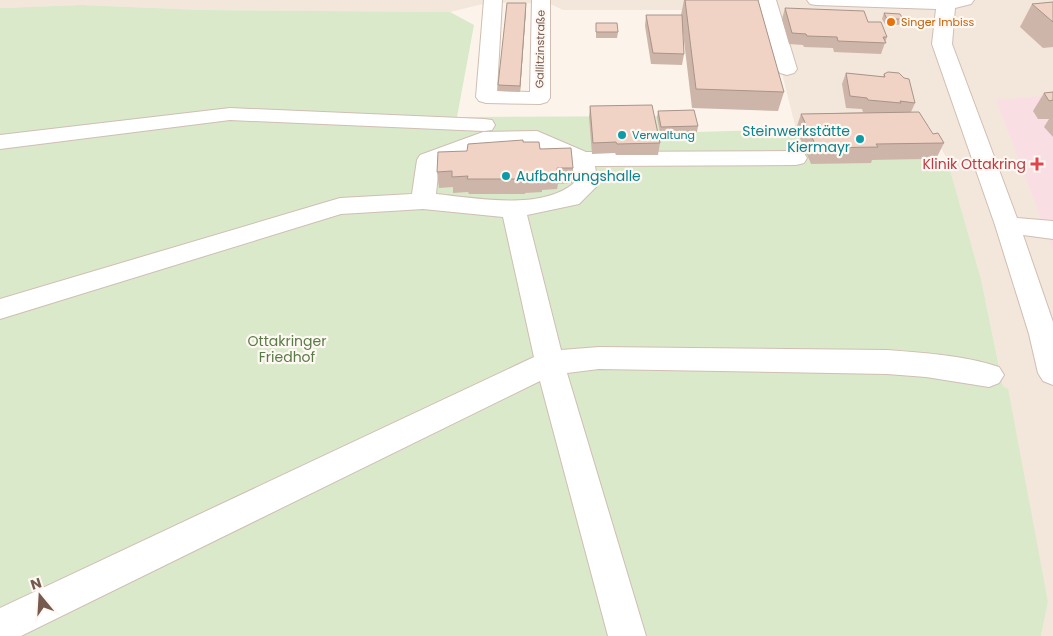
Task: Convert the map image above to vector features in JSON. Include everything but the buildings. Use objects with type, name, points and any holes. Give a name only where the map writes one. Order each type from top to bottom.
[{"type":"street","points":[[484,120],[492,0]]},
{"type":"street","name":"Gallitzinstraße","points":[[538,118],[541,0]]},
{"type":"street","points":[[767,0],[787,69]]},
{"type":"street","points":[[816,0],[955,2],[942,44],[1007,225],[1043,334],[1053,373]]},
{"type":"street","points":[[510,138],[512,98]]},
{"type":"street","name":"Gallitzinstraße","points":[[484,120],[512,98],[538,118]]},
{"type":"street","points":[[0,142],[230,114],[484,120],[510,138]]},
{"type":"street","points":[[0,309],[340,206],[423,201],[514,210],[571,198],[586,185],[583,159],[538,118],[510,138]]},
{"type":"street","points":[[423,201],[428,160],[484,120]]},
{"type":"street","points":[[583,159],[796,158]]},
{"type":"street","points":[[514,210],[550,363],[627,636]]},
{"type":"street","points":[[1007,225],[1053,230]]},
{"type":"street","points":[[0,626],[550,363],[599,358],[887,362],[926,365],[989,375]]},
{"type":"shaded area","points":[[0,0],[1053,0],[1053,636],[1041,636],[1048,602],[981,279],[947,159],[929,126],[796,129],[767,14],[679,10],[563,10],[548,3],[487,3],[450,12],[203,10],[82,5],[0,8]]},
{"type":"shaded area","name":"Klinik Ottakring","points":[[1053,95],[1053,251],[996,100]]},
{"type":"green space","name":"Ottakringer Friedhof","points":[[82,5],[203,10],[450,12],[474,25],[457,117],[693,116],[697,132],[796,129],[811,164],[869,160],[947,159],[981,279],[1003,386],[1008,389],[1048,602],[1041,636],[0,636],[0,8]]},
{"type":"place","name":"Singer Imbiss","points":[[891,22]]},
{"type":"place","name":"Verwaltung","points":[[622,135]]},
{"type":"place","name":"Steinwerkstätte Kiermayr","points":[[860,139]]},
{"type":"place","name":"Klinik Ottakring","points":[[1037,164]]},
{"type":"place","name":"Aufbahrungshalle","points":[[506,176]]}]
